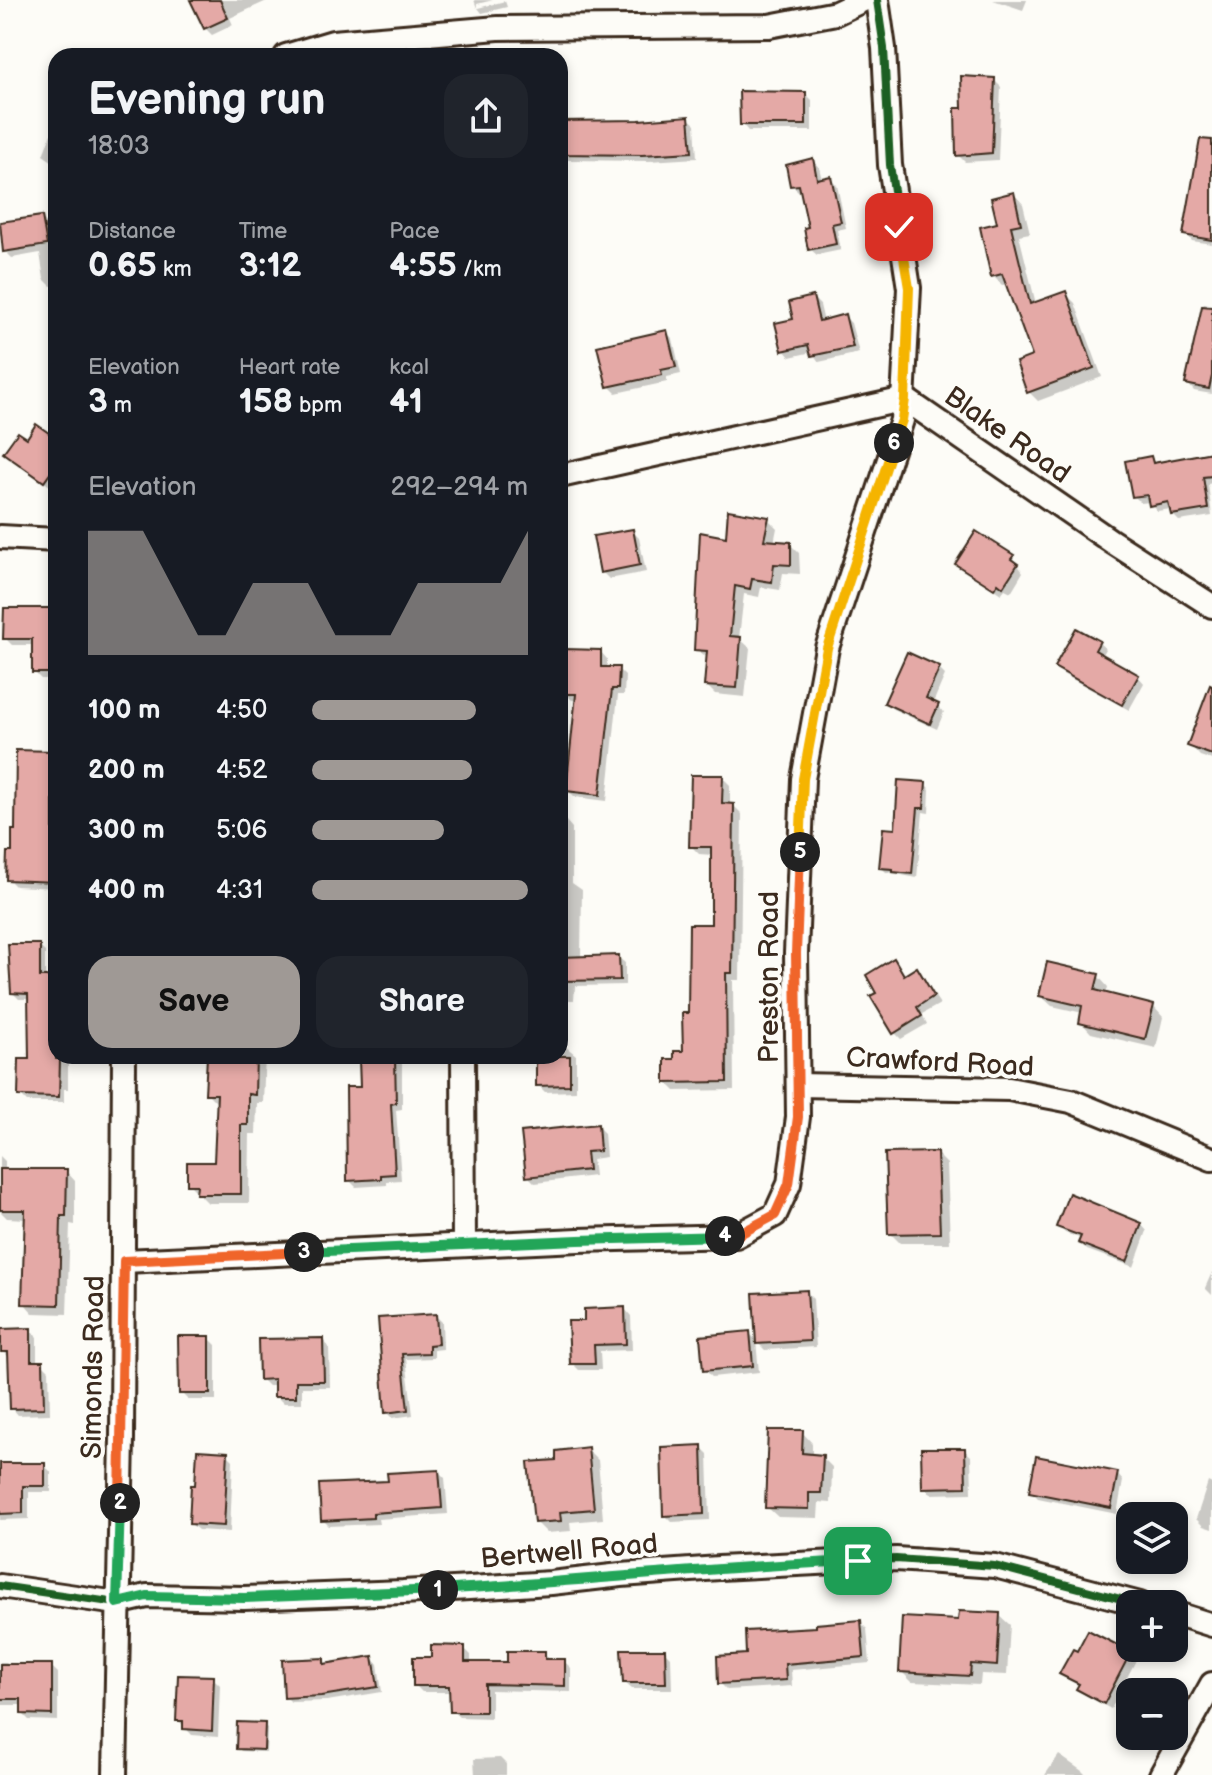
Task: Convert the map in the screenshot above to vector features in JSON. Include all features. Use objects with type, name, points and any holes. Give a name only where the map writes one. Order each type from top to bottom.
[{"type":"street","points":[[313,48],[333,42],[498,28],[769,26],[836,13],[863,0]]},
{"type":"street","name":"Preston Road","points":[[124,1261],[736,1236],[775,1215],[789,1184],[798,1117],[796,953],[803,779],[827,648],[902,420],[905,399],[909,288],[890,165],[884,48],[877,0]]},
{"type":"street","name":"Blake Road","points":[[568,474],[905,399],[1111,541],[1212,606]]},
{"type":"street","points":[[0,537],[48,540]]},
{"type":"street","name":"Simonds Road","points":[[115,1775],[124,1261],[124,1064]]},
{"type":"street","points":[[463,1064],[464,1245]]},
{"type":"street","name":"Crawford Road","points":[[798,1085],[1009,1089],[1071,1101],[1212,1159]]},
{"type":"street","name":"Bertwell Road","points":[[0,1586],[117,1603],[147,1596],[244,1598],[403,1592],[719,1568],[896,1559],[995,1566],[1116,1598]]},
{"type":"street","points":[[1188,1617],[1212,1625]]},
{"type":"street","points":[[1161,1775],[1212,1684]]},
{"type":"building","points":[[190,0],[220,0],[228,18],[204,29]]},
{"type":"building","points":[[961,76],[995,78],[992,153],[956,156],[955,108],[962,108]]},
{"type":"building","points":[[739,91],[806,92],[806,125],[740,125]]},
{"type":"building","points":[[689,116],[692,152],[568,154],[568,121]]},
{"type":"building","points":[[1200,139],[1212,140],[1212,240],[1183,235]]},
{"type":"building","points":[[813,158],[817,179],[831,176],[841,222],[832,224],[836,244],[808,250],[804,228],[808,227],[799,185],[790,186],[786,165]]},
{"type":"building","points":[[1014,192],[1021,224],[1011,226],[1030,304],[1066,291],[1094,368],[1027,393],[1016,362],[1032,356],[1002,274],[991,277],[980,227],[997,223],[991,198]]},
{"type":"building","points":[[42,216],[47,245],[3,252],[0,222]]},
{"type":"building","points":[[813,296],[819,321],[845,314],[853,347],[811,356],[808,345],[782,351],[775,323],[793,319],[789,302]]},
{"type":"building","points":[[1202,306],[1212,307],[1212,376],[1209,389],[1185,384]]},
{"type":"building","points":[[667,330],[676,367],[661,370],[662,375],[607,387],[597,346]]},
{"type":"building","points":[[36,424],[48,432],[48,476],[44,482],[3,453],[18,432],[27,438]]},
{"type":"building","points":[[1212,452],[1212,476],[1203,477],[1208,509],[1171,515],[1168,502],[1149,506],[1147,495],[1132,497],[1125,461],[1151,456],[1153,463]]},
{"type":"building","points":[[728,510],[769,517],[764,540],[791,542],[791,565],[774,564],[772,582],[752,579],[750,589],[735,586],[730,636],[741,637],[737,688],[704,686],[707,651],[694,650],[700,532],[726,537]]},
{"type":"building","points":[[633,529],[640,565],[600,573],[593,536]]},
{"type":"building","points":[[976,531],[1014,555],[1011,559],[1018,564],[1003,587],[998,583],[994,589],[955,564]]},
{"type":"building","points":[[4,608],[48,608],[48,673],[32,673],[32,639],[3,639]]},
{"type":"building","points":[[1076,628],[1100,641],[1095,650],[1139,675],[1122,705],[1054,667]]},
{"type":"building","points":[[568,649],[601,650],[601,667],[619,667],[618,689],[612,689],[600,795],[568,791],[576,694],[568,694]]},
{"type":"building","points":[[907,652],[940,667],[926,698],[939,704],[930,724],[884,703]]},
{"type":"building","points":[[1212,686],[1212,755],[1187,746]]},
{"type":"building","points":[[16,750],[48,751],[48,882],[6,880],[7,852],[12,852],[12,830],[15,830]]},
{"type":"building","points":[[691,775],[723,775],[722,803],[734,804],[732,973],[726,973],[727,1082],[665,1083],[665,1059],[674,1059],[674,1051],[683,1051],[682,1013],[688,1013],[689,924],[711,924],[711,847],[689,847]]},
{"type":"building","points":[[898,780],[926,782],[924,808],[918,808],[912,874],[879,868],[883,828],[895,829]]},
{"type":"building","points":[[8,944],[40,944],[40,977],[48,977],[48,1064],[60,1064],[59,1097],[18,1096],[19,1059],[29,1059],[28,994],[11,993]]},
{"type":"building","points":[[619,955],[620,980],[568,981],[568,957]]},
{"type":"building","points":[[894,958],[904,975],[917,967],[934,996],[917,1007],[922,1016],[893,1034],[870,996],[876,993],[866,975]]},
{"type":"building","points":[[1047,962],[1099,974],[1095,990],[1154,1005],[1145,1039],[1079,1023],[1082,1006],[1039,996]]},
{"type":"building","points":[[570,1056],[570,1085],[536,1086],[536,1064],[568,1064]]},
{"type":"building","points":[[207,1064],[256,1064],[255,1095],[248,1094],[248,1125],[241,1125],[241,1194],[196,1194],[197,1185],[187,1185],[187,1162],[214,1162],[217,1094],[205,1094]]},
{"type":"building","points":[[359,1064],[395,1064],[396,1103],[391,1104],[395,1174],[381,1175],[381,1179],[347,1181],[346,1087],[360,1087]]},
{"type":"building","points":[[598,1124],[600,1151],[586,1152],[588,1170],[526,1177],[521,1132]]},
{"type":"building","points":[[937,1152],[940,1233],[888,1234],[885,1153]]},
{"type":"building","points":[[0,1169],[67,1169],[66,1216],[61,1216],[59,1305],[22,1304],[25,1210],[0,1210]]},
{"type":"building","points":[[1069,1193],[1142,1223],[1127,1262],[1078,1243],[1081,1236],[1056,1227]]},
{"type":"building","points":[[807,1290],[810,1341],[756,1344],[753,1293]]},
{"type":"building","points":[[625,1307],[626,1344],[594,1345],[595,1364],[570,1364],[568,1321],[584,1321],[584,1309]]},
{"type":"building","points":[[436,1314],[438,1344],[429,1345],[429,1353],[402,1354],[408,1410],[385,1413],[378,1318]]},
{"type":"building","points":[[31,1328],[31,1361],[43,1361],[44,1408],[10,1409],[8,1352],[1,1352],[1,1329]]},
{"type":"building","points":[[750,1331],[753,1366],[703,1371],[700,1336]]},
{"type":"building","points":[[178,1336],[210,1336],[210,1394],[179,1394]]},
{"type":"building","points":[[323,1338],[324,1381],[296,1381],[296,1397],[274,1397],[274,1379],[259,1380],[258,1339]]},
{"type":"building","points":[[768,1430],[803,1430],[802,1453],[823,1455],[821,1493],[809,1493],[809,1509],[765,1508]]},
{"type":"building","points":[[702,1445],[704,1514],[663,1516],[661,1447]]},
{"type":"building","points":[[588,1447],[594,1509],[560,1512],[561,1521],[534,1523],[528,1462],[556,1460],[556,1451]]},
{"type":"building","points":[[921,1448],[965,1448],[966,1487],[922,1488]]},
{"type":"building","points":[[197,1450],[228,1452],[224,1526],[189,1524]]},
{"type":"building","points":[[1036,1456],[1118,1472],[1111,1508],[1029,1492]]},
{"type":"building","points":[[0,1463],[45,1463],[45,1486],[23,1486],[23,1513],[0,1514]]},
{"type":"building","points":[[439,1470],[442,1508],[373,1513],[373,1518],[321,1521],[319,1484],[388,1481],[387,1473]]},
{"type":"building","points":[[959,1611],[1000,1613],[997,1666],[971,1664],[970,1676],[899,1672],[902,1617],[958,1620]]},
{"type":"building","points":[[861,1620],[864,1657],[785,1664],[786,1680],[718,1684],[717,1656],[746,1654],[745,1631],[816,1627],[816,1624]]},
{"type":"building","points":[[1088,1630],[1116,1644],[1116,1662],[1126,1662],[1104,1704],[1076,1689],[1079,1684],[1059,1674],[1073,1649],[1077,1651]]},
{"type":"building","points":[[431,1645],[465,1646],[465,1662],[507,1662],[507,1651],[545,1651],[545,1659],[565,1659],[565,1686],[485,1684],[485,1712],[450,1712],[449,1686],[413,1686],[413,1657],[431,1657]]},
{"type":"building","points":[[621,1649],[665,1649],[666,1683],[623,1683]]},
{"type":"building","points":[[373,1656],[378,1687],[284,1698],[282,1660],[324,1658],[324,1664]]},
{"type":"building","points":[[0,1664],[52,1664],[52,1715],[21,1714],[21,1699],[0,1699]]},
{"type":"building","points":[[178,1675],[214,1676],[212,1731],[183,1729],[183,1721],[176,1721]]},
{"type":"building","points":[[237,1722],[265,1723],[264,1750],[236,1749]]},
{"type":"cycle path","points":[[124,1261],[578,1240],[736,1236],[775,1215],[789,1184],[798,1117],[796,953],[803,779],[827,648],[902,420],[909,288],[890,165],[884,48],[877,0]]},
{"type":"cycle path","points":[[0,1586],[117,1603],[147,1596],[244,1598],[403,1592],[719,1568],[896,1559],[995,1566],[1116,1598]]},
{"type":"route","points":[[858,1561],[403,1592],[244,1598],[147,1596],[117,1603],[124,1261],[578,1240],[736,1236],[775,1215],[789,1184],[798,1117],[796,953],[803,779],[827,648],[902,420],[905,399],[909,288],[899,227]]}]
